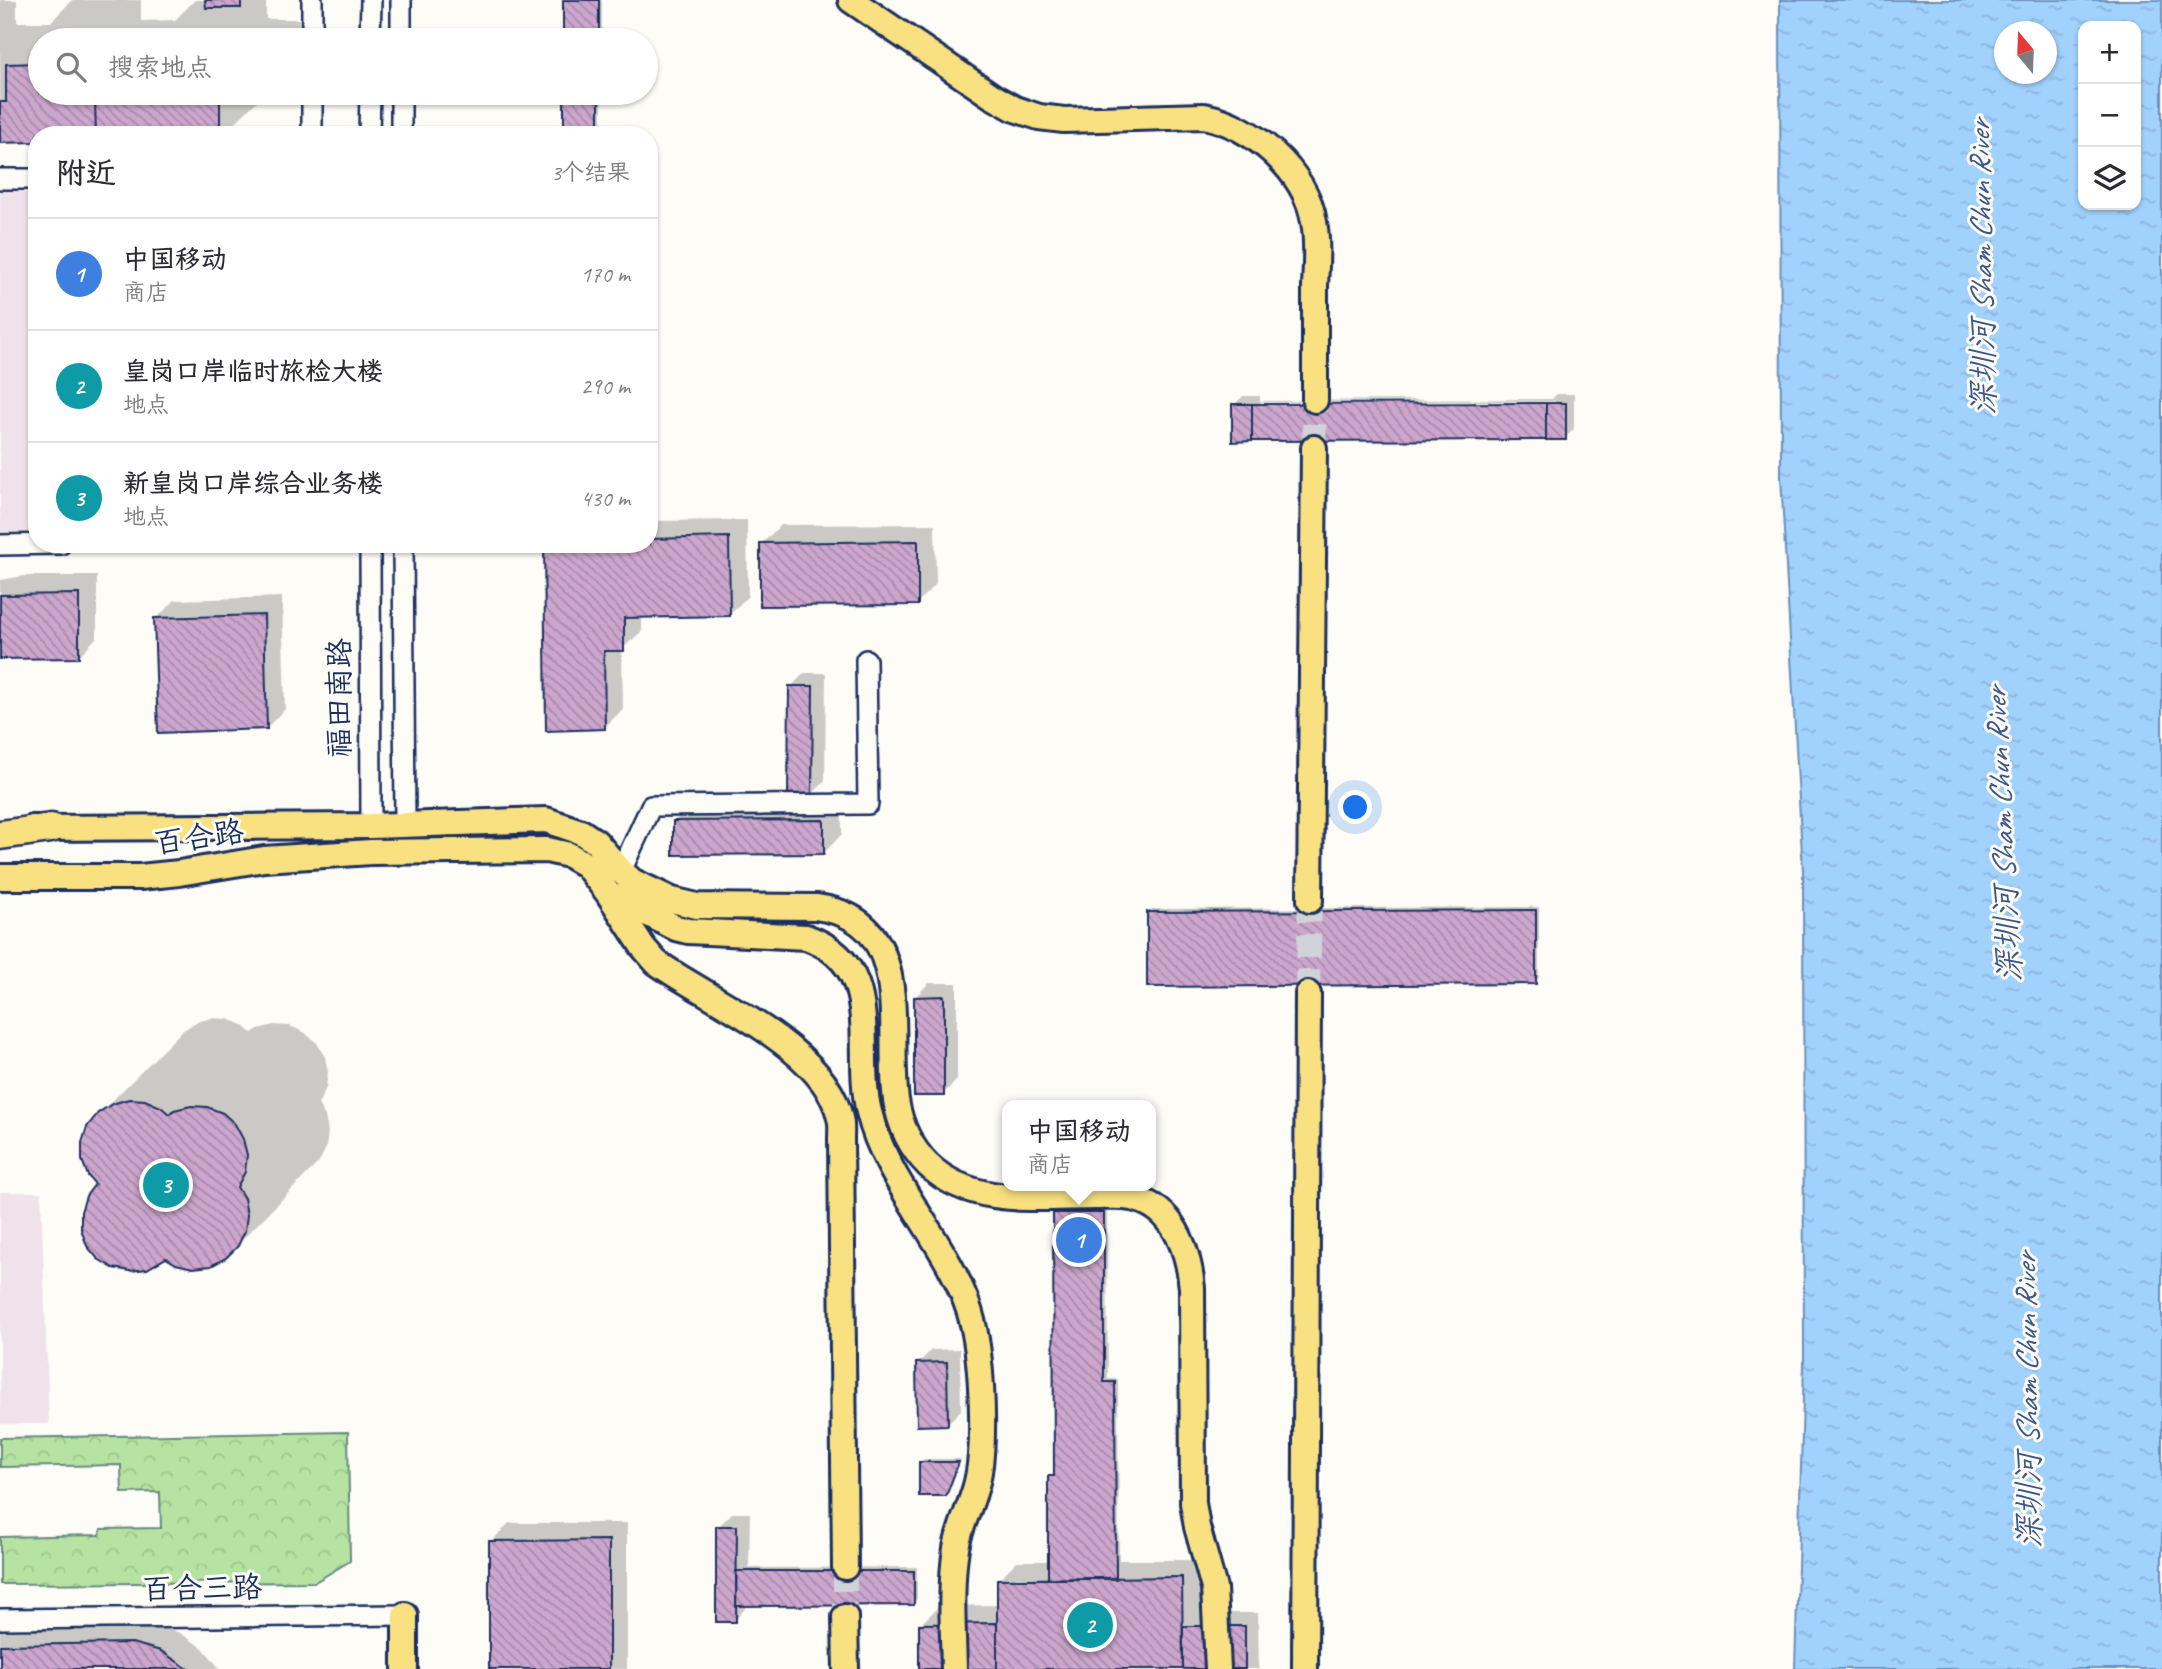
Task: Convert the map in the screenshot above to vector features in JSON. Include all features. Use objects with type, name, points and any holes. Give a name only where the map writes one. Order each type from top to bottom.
[{"type":"highway","points":[[0,835],[51,828]]},
{"type":"main road","points":[[851,0],[1015,109],[1039,117],[1064,120],[1204,116],[1223,119],[1258,138],[1288,170],[1300,188],[1314,219],[1315,400]]},
{"type":"main road","points":[[1310,900],[1314,448]]},
{"type":"main road","name":"百合路","points":[[0,828],[371,826],[546,820],[581,832],[596,842],[621,871],[655,893],[696,906],[816,907],[842,913],[853,919],[873,938],[888,965],[893,992],[895,1089],[899,1114],[911,1143],[931,1168],[954,1184],[986,1194],[1132,1198],[1158,1210],[1173,1227],[1184,1249],[1191,1273],[1193,1503],[1196,1527],[1214,1588],[1218,1669]]},
{"type":"main road","points":[[405,824],[406,851]]},
{"type":"main road","name":"福田南路","points":[[371,826],[371,852]]},
{"type":"main road","name":"百合路","points":[[0,877],[140,877],[264,859],[406,851],[547,850],[569,855],[586,865],[608,893],[630,930],[656,962],[768,1032],[812,1068],[834,1100],[841,1119],[845,1567]]},
{"type":"main road","points":[[608,893],[676,928],[688,931],[806,937],[827,946],[837,954],[852,975],[862,1003],[866,1090],[872,1122],[888,1159],[962,1292],[974,1326],[978,1354],[980,1466],[975,1492],[959,1535],[955,1555],[954,1669]]},
{"type":"main road","points":[[1305,1669],[1308,994]]},
{"type":"main road","points":[[405,1615],[405,1669]]},
{"type":"main road","points":[[845,1617],[846,1669]]},
{"type":"street","points":[[312,0],[312,28]]},
{"type":"street","points":[[370,28],[371,0]]},
{"type":"street","points":[[401,0],[401,28]]},
{"type":"street","points":[[312,105],[312,126]]},
{"type":"street","points":[[369,126],[370,105]]},
{"type":"street","points":[[401,105],[401,126]]},
{"type":"street","points":[[0,179],[28,179]]},
{"type":"street","points":[[0,545],[28,545]]},
{"type":"street","name":"福田南路","points":[[370,553],[371,826]]},
{"type":"street","points":[[403,553],[405,824]]},
{"type":"street","points":[[621,871],[651,806],[868,803],[866,660]]},
{"type":"street","name":"百合三路","points":[[0,1619],[405,1615]]},
{"type":"shaded area","points":[[0,179],[28,179],[28,544],[0,545]]},
{"type":"shaded area","points":[[0,1192],[41,1192],[49,1424],[0,1424]]},
{"type":"green space","points":[[348,1432],[350,1561],[315,1582],[0,1584],[0,1537],[100,1535],[101,1529],[161,1528],[160,1492],[122,1493],[121,1465],[0,1467],[0,1438]]},
{"type":"water","name":"深圳河 Sham Chun River","points":[[1780,0],[2162,0],[2162,1669],[1795,1669],[1804,1365],[1803,872],[1781,477]]},
{"type":"building","points":[[205,0],[241,0],[241,8],[206,8]]},
{"type":"building","points":[[563,0],[599,0],[599,28],[563,28]]},
{"type":"building","points":[[28,63],[28,105],[95,105],[96,126],[28,126],[28,142],[0,143],[0,102],[6,102],[6,64]]},
{"type":"building","points":[[95,105],[220,105],[220,126],[96,126]]},
{"type":"building","points":[[564,105],[599,105],[599,126],[564,126]]},
{"type":"building","points":[[1546,403],[1546,440],[1252,441],[1252,404]]},
{"type":"building","points":[[1546,403],[1566,403],[1566,440],[1546,440]]},
{"type":"building","points":[[1232,404],[1252,404],[1252,441],[1232,442]]},
{"type":"building","points":[[729,537],[730,616],[624,618],[624,651],[604,651],[605,729],[546,731],[544,553],[658,553],[658,539]]},
{"type":"building","points":[[918,541],[918,605],[760,606],[760,543]]},
{"type":"building","points":[[79,594],[79,658],[0,659],[0,595]]},
{"type":"building","points":[[264,615],[267,729],[158,733],[154,618]]},
{"type":"building","points":[[789,686],[813,686],[812,797],[788,797]]},
{"type":"building","points":[[824,820],[824,854],[673,855],[673,821]]},
{"type":"building","points":[[1536,910],[1536,984],[1147,987],[1147,912]]},
{"type":"building","points":[[944,996],[944,1096],[914,1096],[914,997]]},
{"type":"building","points":[[129,1099],[145,1100],[169,1114],[191,1106],[207,1107],[223,1113],[235,1124],[247,1155],[245,1172],[237,1187],[244,1198],[247,1215],[245,1231],[238,1246],[226,1258],[211,1266],[193,1268],[176,1264],[166,1258],[147,1269],[130,1271],[113,1268],[98,1259],[87,1246],[81,1229],[81,1212],[86,1196],[95,1184],[88,1176],[82,1160],[82,1143],[87,1127],[98,1113],[112,1104]]},
{"type":"building","points":[[1053,1213],[1104,1213],[1104,1382],[1115,1382],[1116,1579],[1048,1579],[1048,1476],[1054,1476]]},
{"type":"building","points":[[947,1362],[948,1425],[917,1426],[916,1363]]},
{"type":"building","points":[[919,1462],[959,1462],[946,1496],[919,1496]]},
{"type":"building","points":[[716,1526],[737,1526],[736,1622],[716,1622]]},
{"type":"building","points":[[609,1540],[609,1669],[489,1669],[489,1541]]},
{"type":"building","points":[[736,1571],[914,1571],[914,1605],[736,1606]]},
{"type":"building","points":[[1182,1577],[1183,1669],[997,1669],[997,1579]]},
{"type":"building","points":[[997,1623],[997,1669],[919,1669],[919,1624]]},
{"type":"building","points":[[1183,1626],[1245,1626],[1245,1669],[1183,1669]]},
{"type":"building","points":[[132,1643],[161,1651],[188,1669],[0,1669],[0,1645]]},
{"type":"tunnel","points":[[1314,448],[1315,400]]},
{"type":"tunnel","points":[[1308,994],[1310,900]]},
{"type":"tunnel","points":[[845,1567],[845,1617]]},
{"type":"place","name":"新皇岗口岸综合业务楼","points":[[166,1185]]},
{"type":"place","name":"中国移动","points":[[1079,1240]]},
{"type":"place","name":"皇岗口岸临时旅检大楼","points":[[1090,1625]]}]
